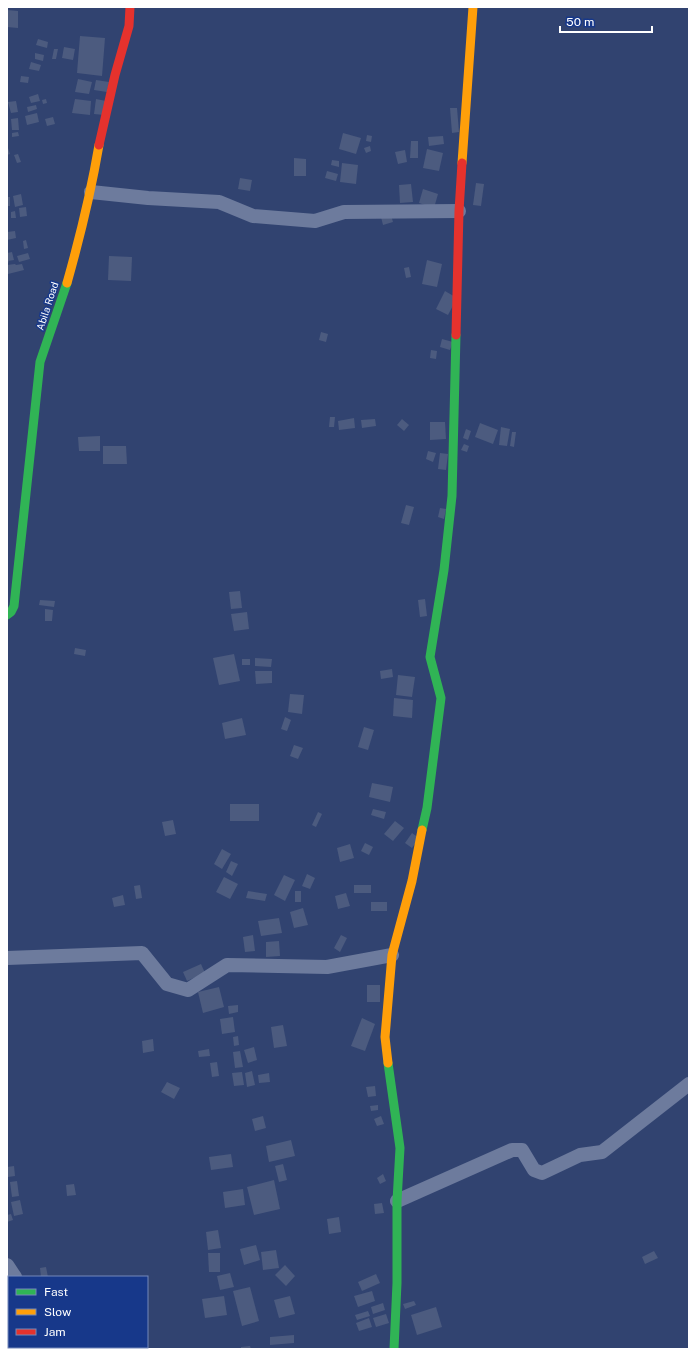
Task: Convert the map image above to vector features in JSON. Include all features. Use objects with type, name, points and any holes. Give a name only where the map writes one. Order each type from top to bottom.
[{"type":"street","name":"Abila Road","points":[[7,615],[11,612],[14,606],[40,362],[63,296],[79,242],[115,75],[129,26],[130,7]]},
{"type":"street","points":[[394,1349],[397,1283],[397,1200],[400,1148],[385,1037],[392,954],[412,882],[427,808],[441,698],[430,657],[444,570],[452,496],[459,211],[473,7]]},
{"type":"street","points":[[91,192],[148,198],[219,202],[253,216],[315,221],[344,212],[459,211]]},
{"type":"street","points":[[7,958],[142,953],[167,984],[188,990],[227,965],[327,967],[392,954]]},
{"type":"street","points":[[397,1200],[512,1150],[522,1150],[534,1170],[542,1173],[580,1155],[602,1152],[689,1084]]},
{"type":"street","points":[[7,1265],[14,1276]]},
{"type":"building","points":[[7,10],[18,11],[18,28],[7,27]]},
{"type":"building","points":[[80,36],[105,38],[102,76],[77,73]]},
{"type":"building","points":[[38,39],[48,42],[47,48],[36,45]]},
{"type":"building","points":[[64,47],[75,49],[73,60],[62,58]]},
{"type":"building","points":[[54,49],[58,49],[56,59],[52,59]]},
{"type":"building","points":[[35,53],[44,55],[43,61],[35,59]]},
{"type":"building","points":[[31,62],[41,65],[39,71],[29,69]]},
{"type":"building","points":[[21,76],[29,77],[28,83],[20,82]]},
{"type":"building","points":[[78,79],[92,82],[89,94],[75,92]]},
{"type":"building","points":[[96,80],[109,82],[107,92],[94,90]]},
{"type":"building","points":[[38,94],[40,101],[31,103],[29,97]]},
{"type":"building","points":[[46,99],[47,103],[43,104],[42,100]]},
{"type":"building","points":[[75,99],[91,101],[90,115],[72,113]]},
{"type":"building","points":[[96,99],[106,101],[104,115],[94,114]]},
{"type":"building","points":[[16,101],[18,112],[11,113],[8,102]]},
{"type":"building","points":[[36,105],[37,109],[28,112],[27,107]]},
{"type":"building","points":[[450,108],[457,108],[459,132],[452,133]]},
{"type":"building","points":[[37,113],[39,122],[27,125],[25,116]]},
{"type":"building","points":[[53,117],[55,124],[47,126],[45,119]]},
{"type":"building","points":[[18,118],[19,130],[12,130],[11,119]]},
{"type":"building","points":[[18,132],[19,136],[12,137],[12,133]]},
{"type":"building","points":[[343,133],[361,138],[356,154],[339,149]]},
{"type":"building","points":[[367,135],[372,136],[371,142],[366,141]]},
{"type":"building","points":[[443,136],[444,144],[429,146],[428,137]]},
{"type":"building","points":[[411,141],[418,141],[418,158],[410,158]]},
{"type":"building","points":[[7,145],[10,154],[7,155]]},
{"type":"building","points":[[370,146],[371,151],[366,153],[364,148]]},
{"type":"building","points":[[427,149],[443,153],[439,171],[423,168]]},
{"type":"building","points":[[405,150],[407,162],[398,164],[395,152]]},
{"type":"building","points":[[18,154],[21,162],[17,163],[14,155]]},
{"type":"building","points":[[294,158],[306,159],[306,176],[294,176]]},
{"type":"building","points":[[332,160],[339,161],[339,167],[331,165]]},
{"type":"building","points":[[342,163],[358,165],[356,184],[340,182]]},
{"type":"building","points":[[327,171],[338,174],[336,181],[325,178]]},
{"type":"building","points":[[240,178],[252,180],[250,191],[238,189]]},
{"type":"building","points":[[476,183],[484,184],[481,206],[473,205]]},
{"type":"building","points":[[411,184],[413,202],[400,203],[399,185]]},
{"type":"building","points":[[423,189],[438,194],[434,208],[419,203]]},
{"type":"building","points":[[21,194],[23,205],[15,207],[13,196]]},
{"type":"building","points":[[7,197],[10,197],[10,206],[7,206]]},
{"type":"building","points":[[26,207],[27,216],[20,217],[19,208]]},
{"type":"building","points":[[15,211],[16,218],[11,218],[11,212]]},
{"type":"building","points":[[391,215],[393,222],[383,225],[381,217]]},
{"type":"building","points":[[15,231],[16,238],[7,240],[7,232]]},
{"type":"building","points":[[26,240],[28,248],[24,249],[23,241]]},
{"type":"building","points":[[12,252],[14,260],[8,261],[9,262],[7,263],[7,253]]},
{"type":"building","points":[[28,253],[30,259],[19,262],[17,256]]},
{"type":"building","points":[[109,256],[132,257],[131,281],[108,280]]},
{"type":"building","points":[[427,260],[442,264],[437,287],[422,284]]},
{"type":"building","points":[[22,264],[24,270],[8,274],[7,265]]},
{"type":"building","points":[[409,267],[411,277],[406,278],[404,268]]},
{"type":"building","points":[[445,291],[457,298],[448,315],[436,309]]},
{"type":"building","points":[[321,332],[328,334],[326,342],[319,340]]},
{"type":"building","points":[[442,339],[453,342],[450,350],[440,347]]},
{"type":"building","points":[[431,350],[437,351],[436,359],[430,358]]},
{"type":"building","points":[[330,417],[335,417],[334,427],[329,427]]},
{"type":"building","points":[[354,418],[355,428],[339,430],[338,421]]},
{"type":"building","points":[[375,419],[376,426],[362,428],[361,420]]},
{"type":"building","points":[[402,419],[409,425],[404,431],[397,425]]},
{"type":"building","points":[[430,422],[445,422],[446,439],[430,440]]},
{"type":"building","points":[[480,423],[498,430],[493,444],[475,437]]},
{"type":"building","points":[[501,427],[510,429],[507,446],[499,445]]},
{"type":"building","points":[[466,429],[471,431],[468,440],[463,438]]},
{"type":"building","points":[[512,432],[516,432],[514,447],[510,446]]},
{"type":"building","points":[[100,436],[100,451],[79,451],[78,437]]},
{"type":"building","points":[[464,444],[469,446],[467,452],[461,450]]},
{"type":"building","points":[[103,446],[126,446],[127,464],[103,464]]},
{"type":"building","points":[[428,451],[436,453],[433,462],[426,459]]},
{"type":"building","points":[[440,453],[448,454],[446,470],[438,469]]},
{"type":"building","points":[[406,505],[414,507],[409,525],[401,523]]},
{"type":"building","points":[[440,508],[446,509],[444,519],[438,517]]},
{"type":"building","points":[[240,591],[242,608],[231,609],[229,592]]},
{"type":"building","points":[[425,599],[427,616],[420,617],[418,600]]},
{"type":"building","points":[[40,600],[55,601],[54,607],[39,605]]},
{"type":"building","points":[[45,609],[53,610],[52,621],[45,621]]},
{"type":"building","points":[[247,612],[249,629],[234,631],[231,614]]},
{"type":"building","points":[[75,648],[86,650],[85,656],[74,654]]},
{"type":"building","points":[[234,654],[240,681],[219,685],[213,658]]},
{"type":"building","points":[[255,658],[272,659],[271,667],[255,666]]},
{"type":"building","points":[[242,659],[250,659],[250,665],[242,665]]},
{"type":"building","points":[[392,669],[393,677],[381,679],[380,671]]},
{"type":"building","points":[[255,671],[272,671],[272,683],[256,684]]},
{"type":"building","points":[[398,675],[415,677],[412,697],[396,695]]},
{"type":"building","points":[[290,694],[304,695],[302,714],[288,712]]},
{"type":"building","points":[[394,698],[413,700],[412,718],[393,716]]},
{"type":"building","points":[[285,717],[291,720],[287,731],[281,729]]},
{"type":"building","points":[[242,718],[246,735],[225,739],[222,723]]},
{"type":"building","points":[[364,727],[374,730],[368,750],[358,747]]},
{"type":"building","points":[[294,745],[303,748],[298,759],[290,756]]},
{"type":"building","points":[[372,783],[393,787],[390,802],[369,797]]},
{"type":"building","points":[[230,804],[259,804],[259,821],[230,821]]},
{"type":"building","points":[[373,809],[386,812],[384,819],[371,815]]},
{"type":"building","points":[[318,812],[322,814],[316,827],[312,825]]},
{"type":"building","points":[[173,820],[176,834],[165,836],[162,822]]},
{"type":"building","points":[[395,821],[404,828],[393,841],[384,834]]},
{"type":"building","points":[[412,833],[419,838],[412,848],[405,843]]},
{"type":"building","points":[[365,843],[373,847],[369,855],[361,851]]},
{"type":"building","points":[[350,844],[354,858],[340,862],[337,848]]},
{"type":"building","points":[[222,849],[231,854],[222,869],[214,864]]},
{"type":"building","points":[[231,861],[238,864],[232,876],[226,872]]},
{"type":"building","points":[[307,874],[315,878],[310,889],[302,886]]},
{"type":"building","points":[[284,875],[295,880],[285,901],[274,895]]},
{"type":"building","points":[[224,877],[238,884],[230,899],[216,892]]},
{"type":"building","points":[[140,885],[142,898],[136,899],[134,886]]},
{"type":"building","points":[[354,885],[371,885],[371,893],[354,893]]},
{"type":"building","points":[[248,891],[267,894],[265,901],[246,898]]},
{"type":"building","points":[[295,891],[301,891],[301,902],[295,902]]},
{"type":"building","points":[[346,893],[350,906],[338,909],[335,896]]},
{"type":"building","points":[[123,895],[125,905],[114,907],[112,898]]},
{"type":"building","points":[[371,902],[387,902],[387,911],[371,911]]},
{"type":"building","points":[[303,908],[308,925],[294,928],[290,912]]},
{"type":"building","points":[[279,918],[282,933],[261,936],[258,921]]},
{"type":"building","points":[[253,935],[255,951],[245,952],[243,937]]},
{"type":"building","points":[[341,935],[347,938],[340,952],[334,948]]},
{"type":"building","points":[[279,941],[280,956],[266,957],[266,942]]},
{"type":"building","points":[[201,964],[205,973],[187,981],[183,972]]},
{"type":"building","points":[[367,985],[380,985],[380,1002],[367,1002]]},
{"type":"building","points":[[219,987],[224,1007],[203,1013],[198,992]]},
{"type":"building","points":[[238,1005],[238,1012],[229,1014],[228,1006]]},
{"type":"building","points":[[233,1017],[235,1032],[222,1034],[220,1019]]},
{"type":"building","points":[[362,1018],[375,1024],[365,1051],[351,1046]]},
{"type":"building","points":[[283,1025],[287,1046],[274,1048],[271,1027]]},
{"type":"building","points":[[238,1036],[239,1045],[234,1046],[233,1037]]},
{"type":"building","points":[[153,1039],[154,1051],[143,1053],[142,1041]]},
{"type":"building","points":[[254,1047],[257,1060],[248,1063],[244,1050]]},
{"type":"building","points":[[209,1049],[210,1056],[199,1057],[198,1051]]},
{"type":"building","points":[[240,1051],[243,1067],[235,1068],[233,1052]]},
{"type":"building","points":[[217,1062],[219,1076],[212,1077],[210,1063]]},
{"type":"building","points":[[252,1071],[255,1085],[247,1087],[245,1073]]},
{"type":"building","points":[[242,1072],[244,1085],[234,1086],[232,1073]]},
{"type":"building","points":[[269,1073],[270,1082],[259,1083],[258,1075]]},
{"type":"building","points":[[167,1082],[180,1088],[174,1099],[161,1092]]},
{"type":"building","points":[[375,1086],[376,1096],[368,1097],[366,1087]]},
{"type":"building","points":[[378,1105],[378,1110],[371,1111],[370,1106]]},
{"type":"building","points":[[263,1116],[266,1128],[255,1131],[252,1119]]},
{"type":"building","points":[[381,1116],[384,1124],[377,1126],[374,1119]]},
{"type":"building","points":[[291,1140],[295,1156],[269,1162],[266,1146]]},
{"type":"building","points":[[231,1154],[233,1167],[211,1170],[209,1157]]},
{"type":"building","points":[[283,1164],[287,1180],[279,1182],[275,1166]]},
{"type":"building","points":[[14,1166],[15,1176],[8,1177],[7,1167]]},
{"type":"building","points":[[383,1174],[386,1181],[380,1184],[377,1178]]},
{"type":"building","points":[[274,1180],[280,1209],[254,1215],[247,1187]]},
{"type":"building","points":[[17,1181],[19,1196],[12,1197],[10,1182]]},
{"type":"building","points":[[74,1184],[76,1195],[67,1196],[66,1185]]},
{"type":"building","points":[[243,1189],[245,1205],[225,1208],[223,1192]]},
{"type":"building","points":[[20,1200],[23,1214],[14,1216],[11,1202]]},
{"type":"building","points":[[382,1203],[384,1213],[375,1214],[374,1204]]},
{"type":"building","points":[[11,1214],[13,1220],[7,1222],[7,1215]]},
{"type":"building","points":[[339,1217],[341,1232],[329,1234],[327,1219]]},
{"type":"building","points":[[218,1230],[221,1248],[208,1250],[206,1232]]},
{"type":"building","points":[[256,1245],[260,1260],[244,1265],[240,1249]]},
{"type":"building","points":[[276,1250],[279,1268],[263,1270],[261,1252]]},
{"type":"building","points":[[654,1251],[658,1258],[645,1264],[642,1257]]},
{"type":"building","points":[[208,1253],[220,1253],[220,1272],[209,1272]]},
{"type":"building","points":[[285,1265],[295,1276],[286,1286],[275,1275]]},
{"type":"building","points":[[46,1267],[48,1276],[41,1276],[40,1268]]},
{"type":"building","points":[[230,1273],[234,1287],[220,1290],[217,1276]]},
{"type":"building","points":[[376,1274],[380,1283],[362,1291],[358,1282]]},
{"type":"building","points":[[250,1287],[259,1321],[242,1326],[233,1291]]},
{"type":"building","points":[[372,1291],[375,1301],[358,1307],[354,1296]]},
{"type":"building","points":[[224,1296],[227,1315],[205,1318],[202,1299]]},
{"type":"building","points":[[290,1296],[295,1314],[279,1318],[274,1300]]},
{"type":"building","points":[[414,1301],[416,1305],[405,1309],[403,1304]]},
{"type":"building","points":[[383,1303],[385,1310],[373,1314],[371,1307]]},
{"type":"building","points":[[436,1307],[442,1327],[417,1335],[411,1315]]},
{"type":"building","points":[[368,1311],[370,1316],[357,1320],[355,1315]]},
{"type":"building","points":[[386,1314],[389,1323],[376,1327],[373,1318]]},
{"type":"building","points":[[369,1318],[372,1327],[359,1331],[356,1323]]},
{"type":"building","points":[[294,1335],[294,1343],[270,1345],[270,1337]]},
{"type":"building","points":[[250,1346],[251,1349],[241,1349],[241,1347]]},
{"type":"traffic: fast","points":[[7,615],[11,612],[14,606],[40,362],[67,283]]},
{"type":"traffic: fast","points":[[422,830],[427,808],[441,698],[430,657],[444,570],[452,496],[456,335]]},
{"type":"traffic: fast","points":[[388,1063],[400,1148],[397,1201],[397,1283],[394,1349]]},
{"type":"traffic: slow","points":[[462,163],[473,7]]},
{"type":"traffic: slow","points":[[67,283],[85,214],[99,145]]},
{"type":"traffic: slow","points":[[388,1063],[385,1037],[392,955],[412,881],[422,830]]},
{"type":"traffic: jam","points":[[99,145],[115,75],[129,26],[130,7]]},
{"type":"traffic: jam","points":[[456,335],[459,211],[462,163]]}]
